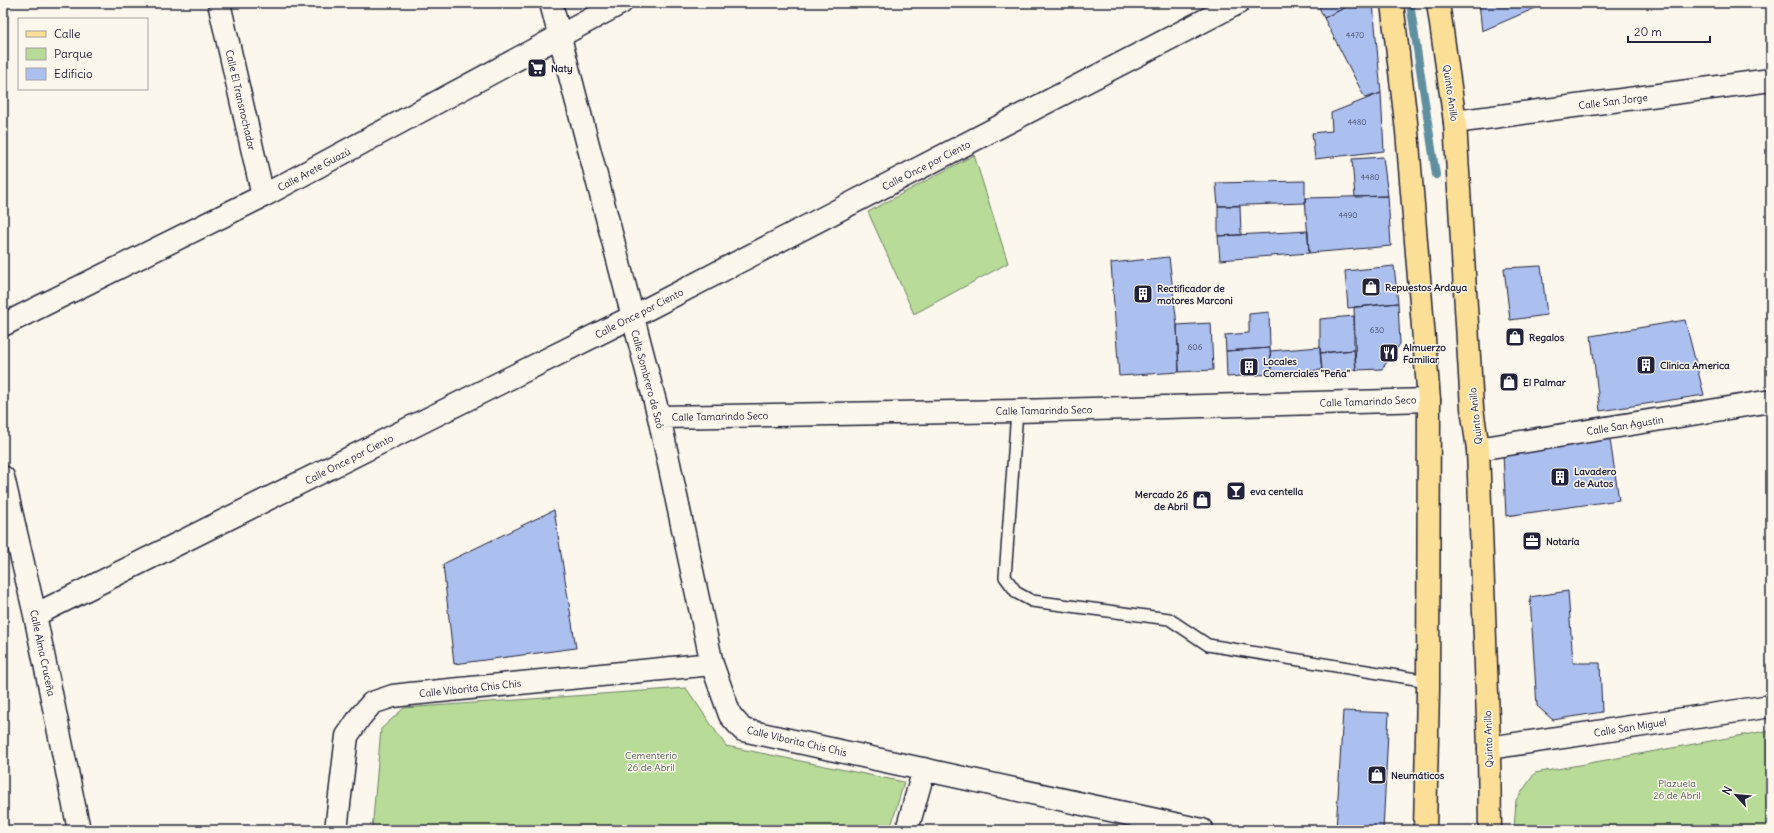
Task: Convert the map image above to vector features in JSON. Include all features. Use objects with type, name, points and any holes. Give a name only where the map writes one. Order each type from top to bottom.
[{"type":"main road","points":[[1392,3],[1407,131],[1429,400],[1428,681],[1425,830]]},
{"type":"main road","name":"Quinto Anillo","points":[[1438,3],[1455,122],[1472,408],[1478,449],[1489,748],[1490,830]]},
{"type":"street","name":"Calle El Transnochador","points":[[219,3],[263,196]]},
{"type":"street","name":"Calle Sombrero de Saó","points":[[551,3],[659,417],[712,664]]},
{"type":"street","name":"Calle Arete Guazú","points":[[3,325],[263,196],[621,3]]},
{"type":"street","name":"Calle Once por Ciento","points":[[35,615],[632,317],[1238,3]]},
{"type":"street","name":"Calle San Jorge","points":[[1455,122],[1771,80]]},
{"type":"street","name":"Calle Tamarindo Seco","points":[[659,417],[1018,411],[1429,400]]},
{"type":"street","name":"Calle San Agustin","points":[[1478,449],[1771,401]]},
{"type":"street","name":"Calle Alma Cruceña","points":[[3,477],[35,615],[79,830]]},
{"type":"street","name":"Calle Viborita Chis Chis","points":[[336,830],[347,736],[360,717],[372,704],[393,696],[712,664],[730,715],[743,730],[1202,830]]},
{"type":"street","name":"Calle San Miguel","points":[[1489,748],[1771,706]]},
{"type":"street","points":[[907,830],[924,769]]},
{"type":"lane","points":[[1018,411],[1005,577],[1017,593],[1032,601],[1169,619],[1208,645],[1428,681]]},
{"type":"green space","points":[[974,155],[1008,263],[914,314],[868,212]]},
{"type":"green space","name":"Cementerio 26 de Abril","points":[[686,688],[726,746],[904,782],[890,830],[372,830],[381,729],[404,708]]},
{"type":"green space","name":"Plazuela 26 de Abril","points":[[1771,730],[1771,830],[1514,830],[1516,800],[1535,773]]},
{"type":"building","points":[[1317,3],[1354,3],[1324,18]]},
{"type":"building","points":[[1354,3],[1373,3],[1381,93],[1365,98],[1324,18]]},
{"type":"building","points":[[1479,3],[1547,3],[1482,31]]},
{"type":"building","points":[[1381,93],[1384,151],[1315,159],[1312,133],[1332,131],[1331,113]]},
{"type":"building","points":[[1383,157],[1388,196],[1355,197],[1352,159]]},
{"type":"building","points":[[1305,181],[1305,203],[1218,206],[1216,183]]},
{"type":"building","points":[[1388,196],[1391,246],[1309,253],[1305,198]]},
{"type":"building","points":[[1218,206],[1240,206],[1241,235],[1218,236]]},
{"type":"building","points":[[1308,231],[1309,253],[1220,260],[1218,236]]},
{"type":"building","name":"Rectificador de motores Marconi","points":[[1169,257],[1177,325],[1179,372],[1119,376],[1111,263]]},
{"type":"building","name":"Repuestos Ardaya","points":[[1394,266],[1398,303],[1348,308],[1345,271]]},
{"type":"building","points":[[1541,266],[1547,315],[1510,320],[1504,268]]},
{"type":"building","points":[[1398,303],[1400,344],[1382,369],[1356,370],[1354,307]]},
{"type":"building","points":[[1269,312],[1270,348],[1226,351],[1225,335],[1249,333],[1249,314]]},
{"type":"building","points":[[1354,316],[1354,350],[1320,353],[1320,319]]},
{"type":"building","name":"Clinica America","points":[[1685,320],[1704,395],[1600,411],[1591,336]]},
{"type":"building","points":[[1211,323],[1213,370],[1179,372],[1177,325]]},
{"type":"building","points":[[1320,347],[1322,370],[1272,374],[1270,351]]},
{"type":"building","name":"Locales Comerciales \"Peña\"","points":[[1270,348],[1272,374],[1227,377],[1226,351]]},
{"type":"building","points":[[1354,350],[1356,370],[1322,373],[1320,353]]},
{"type":"building","name":"Lavadero de Autos","points":[[1609,433],[1619,500],[1506,516],[1503,453]]},
{"type":"building","points":[[554,510],[576,648],[454,664],[443,564]]},
{"type":"building","points":[[1568,591],[1573,663],[1600,663],[1602,712],[1553,720],[1537,706],[1530,597]]},
{"type":"building","points":[[1343,711],[1389,713],[1383,830],[1336,830]]},
{"type":"waterway","points":[[1410,3],[1436,175]]},
{"type":"place","name":"Naty","points":[[537,68]]},
{"type":"place","name":"Repuestos Ardaya","points":[[1371,287]]},
{"type":"place","name":"Rectificador de motores Marconi","points":[[1143,294]]},
{"type":"place","name":"Regalos","points":[[1515,337]]},
{"type":"place","name":"Almuerzo Familiar","points":[[1389,353]]},
{"type":"place","name":"Clinica America","points":[[1646,365]]},
{"type":"place","name":"Locales Comerciales \"Peña\"","points":[[1249,367]]},
{"type":"place","name":"El Palmar","points":[[1509,382]]},
{"type":"place","name":"Lavadero de Autos","points":[[1560,477]]},
{"type":"place","name":"eva centella","points":[[1236,491]]},
{"type":"place","name":"Mercado 26 de Abril","points":[[1202,500]]},
{"type":"place","name":"Notaría","points":[[1532,541]]},
{"type":"place","name":"Neumáticos","points":[[1377,775]]}]
